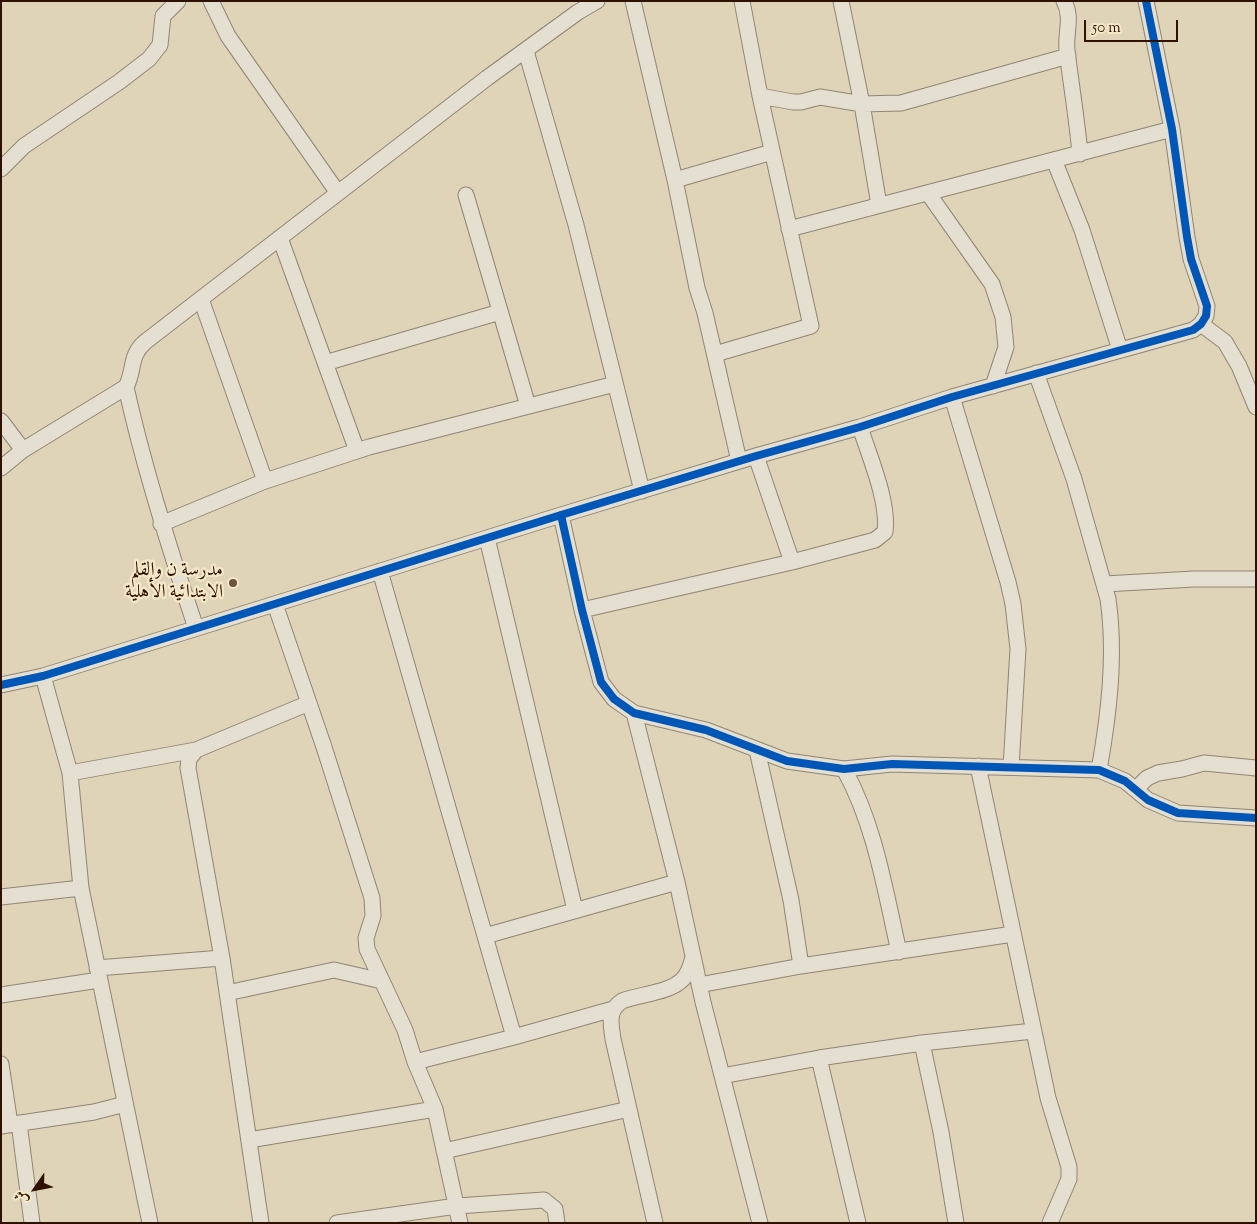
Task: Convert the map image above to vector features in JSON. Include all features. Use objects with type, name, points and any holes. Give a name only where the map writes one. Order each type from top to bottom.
[{"type":"street","points":[[1,169],[24,146],[119,82],[149,59],[160,45],[163,16],[178,1]]},
{"type":"street","points":[[211,1],[228,36],[338,193]]},
{"type":"street","points":[[1,468],[23,450],[126,387],[130,380],[133,359],[138,349],[487,78],[578,12],[597,1]]},
{"type":"street","points":[[632,1],[675,180],[697,288],[715,354],[739,461]]},
{"type":"street","points":[[715,354],[811,326],[760,96],[742,1]]},
{"type":"street","points":[[841,1],[862,104],[879,206]]},
{"type":"street","points":[[1064,1],[1069,15],[1067,49],[1080,154]]},
{"type":"street","points":[[1,685],[43,676],[561,515],[739,461],[860,427],[952,397],[1194,330],[1206,316],[1207,306],[1191,259],[1172,129],[1146,1]]},
{"type":"street","points":[[526,51],[576,226],[642,491]]},
{"type":"street","points":[[760,96],[792,102],[801,102],[820,97],[862,104],[901,103],[1068,56]]},
{"type":"street","points":[[789,229],[1172,129]]},
{"type":"street","points":[[675,180],[772,152]]},
{"type":"street","points":[[1054,160],[1082,230],[1120,350]]},
{"type":"street","points":[[928,193],[992,284],[1003,317],[1006,347],[993,386]]},
{"type":"street","points":[[466,194],[528,406]]},
{"type":"street","points":[[280,238],[357,451]]},
{"type":"street","points":[[202,298],[265,481]]},
{"type":"street","points":[[325,363],[500,312]]},
{"type":"street","points":[[1201,324],[1225,342],[1240,366],[1256,407]]},
{"type":"street","points":[[1036,373],[1074,479],[1108,599],[1111,619],[1111,648],[1107,727],[1099,770]]},
{"type":"street","points":[[161,524],[265,481],[357,451],[615,384]]},
{"type":"street","points":[[126,387],[161,524],[196,628]]},
{"type":"street","points":[[952,397],[1013,604],[1018,650],[1011,767]]},
{"type":"street","points":[[1,421],[23,450]]},
{"type":"street","points":[[582,610],[792,562],[862,545],[875,540],[885,532],[886,520],[884,506],[860,427]]},
{"type":"street","points":[[756,456],[792,562]]},
{"type":"street","points":[[561,515],[582,610],[601,682],[614,699],[634,713],[706,730],[787,761],[844,769],[892,764],[1099,770],[1113,774],[1136,789],[1148,800],[1178,813],[1256,818]]},
{"type":"street","points":[[487,538],[575,910]]},
{"type":"street","points":[[380,571],[514,1037]]},
{"type":"street","points":[[1104,584],[1184,579],[1256,579]]},
{"type":"street","points":[[274,604],[309,702],[372,898],[373,916],[366,944],[404,1030],[434,1109],[460,1223]]},
{"type":"street","points":[[43,676],[70,773],[81,888],[150,1223]]},
{"type":"street","points":[[70,773],[196,750],[309,702]]},
{"type":"street","points":[[634,713],[678,882],[699,985],[760,1223]]},
{"type":"street","points":[[196,750],[190,759],[188,768],[222,958],[261,1223]]},
{"type":"street","points":[[757,750],[791,900],[801,966]]},
{"type":"street","points":[[1136,789],[1147,778],[1158,773],[1204,763],[1256,768]]},
{"type":"street","points":[[978,766],[1048,1098],[1070,1171],[1069,1179],[1050,1223]]},
{"type":"street","points":[[844,769],[865,814],[899,952]]},
{"type":"street","points":[[485,936],[678,882]]},
{"type":"street","points":[[1,897],[81,888]]},
{"type":"street","points":[[699,985],[801,966],[1013,934]]},
{"type":"street","points":[[415,1062],[613,1009],[622,1001],[678,983],[687,974],[693,956]]},
{"type":"street","points":[[1,995],[98,974],[222,958]]},
{"type":"street","points":[[227,993],[334,970],[382,981]]},
{"type":"street","points":[[613,1009],[611,1026],[613,1038],[655,1223]]},
{"type":"street","points":[[722,1076],[819,1058],[922,1043],[1033,1031]]},
{"type":"street","points":[[922,1043],[941,1132],[956,1223]]},
{"type":"street","points":[[819,1058],[858,1223]]},
{"type":"street","points":[[1,1064],[10,1124],[32,1223]]},
{"type":"street","points":[[10,1124],[94,1112],[125,1104]]},
{"type":"street","points":[[248,1140],[434,1109]]},
{"type":"street","points":[[444,1151],[629,1109]]},
{"type":"street","points":[[337,1223],[457,1206],[544,1200],[555,1209],[557,1223]]},
{"type":"cycle path","points":[[1,685],[43,676],[561,515],[756,456],[860,427],[952,397],[1193,330],[1201,324],[1206,316],[1207,306],[1191,259],[1172,129],[1146,1]]},
{"type":"cycle path","points":[[561,515],[582,610],[601,682],[614,699],[634,713],[706,730],[787,761],[844,769],[892,764],[1099,770],[1125,781],[1148,800],[1178,813],[1256,818]]},
{"type":"place","name":"مدرسة ن والقلم الابتدائية الأهلية","points":[[233,583]]}]
